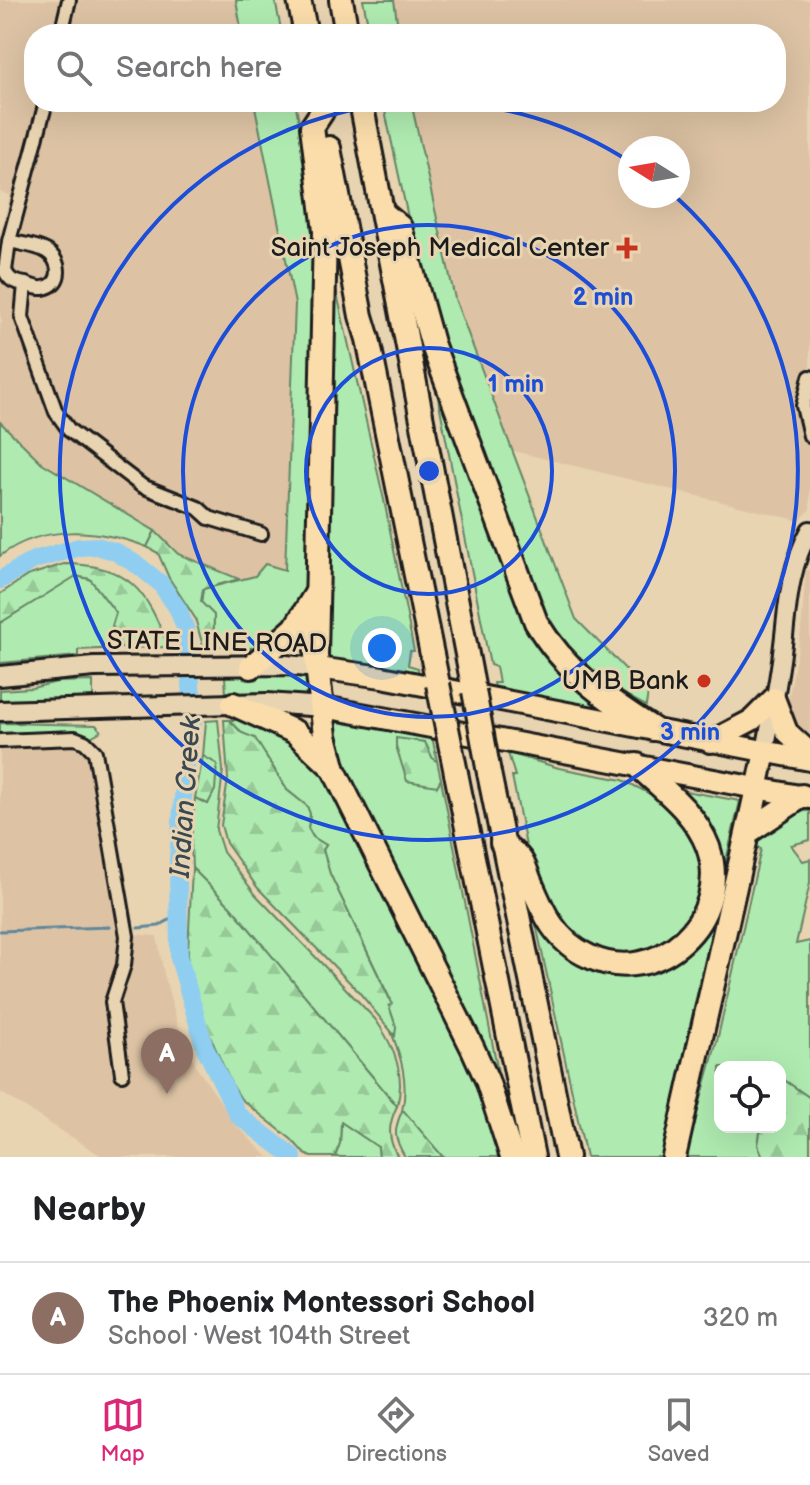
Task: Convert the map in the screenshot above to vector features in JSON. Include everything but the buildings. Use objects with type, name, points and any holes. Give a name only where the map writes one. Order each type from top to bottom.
[{"type":"highway","points":[[299,0],[304,24]]},
{"type":"highway","points":[[341,0],[345,24]]},
{"type":"highway","points":[[319,112],[312,127],[325,231],[318,591],[318,668],[325,736],[334,770],[487,1080],[512,1157]]},
{"type":"highway","points":[[322,112],[533,1157]]},
{"type":"highway","points":[[363,112],[502,843],[567,1157]]},
{"type":"highway","points":[[383,213],[400,227],[432,343],[536,622],[558,653],[584,681],[653,729]]},
{"type":"highway","points":[[240,667],[295,628],[318,591]]},
{"type":"highway","points":[[233,704],[295,732],[334,770]]},
{"type":"highway","points":[[502,843],[520,859],[548,921],[579,952],[609,963],[629,964],[658,958],[676,949],[693,932],[705,913],[713,887],[712,862],[703,836],[688,813],[637,765]]},
{"type":"highway","points":[[674,1157],[757,789]]},
{"type":"highway","points":[[748,832],[806,797]]},
{"type":"main road","name":"STATE LINE ROAD","points":[[0,676],[94,667],[286,665],[318,668],[382,677],[810,760]]},
{"type":"main road","points":[[710,742],[752,720],[774,698],[787,732],[810,753]]},
{"type":"main road","points":[[0,711],[233,704],[324,707],[806,797]]},
{"type":"main road","points":[[757,789],[765,752]]},
{"type":"street","points":[[63,24],[69,0]]},
{"type":"street","points":[[9,241],[45,250],[59,266],[59,275],[53,284],[42,289],[14,282],[5,271],[9,241],[43,112]]},
{"type":"street","points":[[25,284],[22,317],[56,412],[69,430],[142,486],[198,508],[209,518],[261,534]]},
{"type":"street","points":[[810,377],[803,406],[810,436]]},
{"type":"street","points":[[765,752],[780,667],[790,580],[796,558],[810,530]]},
{"type":"street","points":[[0,741],[75,738],[85,742],[95,752],[127,936],[124,965],[114,988],[112,1002],[122,1074]]},
{"type":"shaded area","points":[[0,0],[236,0],[240,24],[24,24],[24,112],[256,112],[295,304],[285,571],[239,579],[178,554],[154,531],[42,463],[0,422],[0,235],[10,195],[0,192]]},
{"type":"shaded area","name":"Saint Joseph Medical Center","points":[[394,0],[810,0],[810,509],[800,521],[513,451],[455,299],[413,112],[786,112],[786,24],[398,24]]},
{"type":"shaded area","points":[[806,570],[810,570],[810,743],[791,721],[787,708],[801,630]]},
{"type":"shaded area","points":[[73,744],[85,751],[91,764],[119,933],[157,936],[178,1025],[197,1068],[238,1127],[268,1157],[103,1157],[0,1092],[0,748]]},
{"type":"green space","points":[[236,0],[275,0],[280,24],[240,24]]},
{"type":"green space","points":[[363,0],[394,0],[398,24],[368,24]]},
{"type":"green space","points":[[256,112],[297,112],[314,243],[306,592],[301,610],[260,646],[240,650],[240,644],[213,646],[214,616],[201,602],[203,589],[255,576],[265,564],[285,570],[295,304]]},
{"type":"green space","points":[[385,112],[413,112],[455,299],[576,619],[648,692],[646,706],[584,666],[561,640],[540,606],[427,305]]},
{"type":"green space","points":[[330,263],[384,500],[414,651],[410,651],[408,665],[418,668],[419,676],[325,659]]},
{"type":"green space","points":[[432,367],[519,593],[608,711],[506,693],[505,689],[495,687],[494,683],[499,683],[496,667],[490,665]]},
{"type":"green space","points":[[0,422],[42,463],[155,531],[147,547],[110,536],[72,532],[34,538],[0,556]]},
{"type":"green space","points":[[155,531],[178,554],[239,579],[203,589],[201,602],[214,615],[213,646],[203,646],[195,618],[169,578],[158,553],[147,547]]},
{"type":"green space","points":[[64,564],[104,569],[132,584],[152,610],[168,647],[121,648],[112,626],[116,613],[90,579],[76,576],[0,623],[0,594],[27,576]]},
{"type":"green space","points":[[75,576],[90,579],[116,613],[116,631],[121,648],[78,650],[78,656],[0,663],[0,623]]},
{"type":"green space","points":[[263,674],[308,677],[309,697],[226,695],[225,676]]},
{"type":"green space","points":[[93,681],[93,700],[0,704],[0,690],[32,688],[57,682]]},
{"type":"green space","points":[[336,719],[432,736],[437,761],[433,759],[437,786],[441,779],[498,1072],[492,1074],[337,747]]},
{"type":"green space","points":[[218,720],[223,770],[216,830],[223,852],[256,895],[375,1019],[387,1039],[399,1071],[397,1106],[231,907],[192,868],[195,798],[208,804],[217,764],[203,756],[206,721]]},
{"type":"green space","points":[[224,720],[229,720],[242,733],[255,738],[287,790],[307,806],[310,814],[308,828],[313,837],[326,845],[323,850],[330,874],[392,1004],[389,1006],[396,1027],[395,1036],[359,992],[257,887],[226,843],[221,825],[228,779]]},
{"type":"green space","points":[[229,720],[273,726],[326,775],[407,934],[472,1072],[502,1157],[443,1157],[402,1111],[404,1079],[390,1029],[394,1034],[396,1027],[389,1006],[392,1003],[330,874],[323,850],[326,845],[313,837],[308,828],[310,814],[307,806],[287,790],[265,754]]},
{"type":"green space","points":[[0,723],[96,725],[101,731],[89,738],[69,732],[0,734]]},
{"type":"green space","points":[[396,738],[425,742],[437,761],[441,779],[437,786],[407,781]]},
{"type":"green space","points":[[508,753],[559,768],[623,780],[662,800],[676,811],[702,853],[702,900],[678,938],[635,957],[594,951],[559,923],[529,861],[512,776],[515,776]]},
{"type":"green space","points":[[203,756],[217,764],[215,790],[208,804],[195,798]]},
{"type":"green space","points":[[680,790],[740,801],[723,873]]},
{"type":"green space","points":[[810,811],[810,840],[791,845],[803,861],[810,859],[810,883],[796,944],[810,941],[810,1098],[786,1081],[786,1061],[714,1061],[714,1133],[760,1133],[758,1145],[763,1157],[685,1157],[717,1041],[761,849],[756,847],[770,825],[784,816]]},
{"type":"green space","points":[[192,868],[231,907],[397,1106],[390,1132],[398,1157],[379,1157],[378,1147],[341,1122],[340,1143],[335,1157],[311,1157],[241,1099],[196,1005],[187,972]]},
{"type":"green space","points":[[534,915],[631,969],[710,919],[714,920],[687,1039],[666,1157],[586,1157]]},
{"type":"green space","points":[[786,1081],[810,1098],[810,1157],[763,1157],[758,1145],[760,1133],[786,1133]]},
{"type":"green space","points":[[402,1111],[443,1157],[405,1157],[396,1134]]},
{"type":"green space","points":[[341,1122],[378,1147],[379,1157],[335,1157],[340,1143]]},
{"type":"waterway","name":"Indian Creek","points":[[0,580],[34,560],[80,547],[97,546],[116,552],[139,566],[160,583],[178,609],[186,630],[194,717],[186,762],[178,858],[179,958],[205,1048],[238,1115],[293,1157]]},
{"type":"waterway","points":[[138,928],[159,926],[179,914]]},
{"type":"waterway","points":[[0,931],[109,927]]},
{"type":"place","name":"Saint Joseph Medical Center","points":[[627,248]]},
{"type":"place","name":"UMB Bank","points":[[704,681]]},
{"type":"place","name":"The Phoenix Montessori School","points":[[167,1094]]}]
